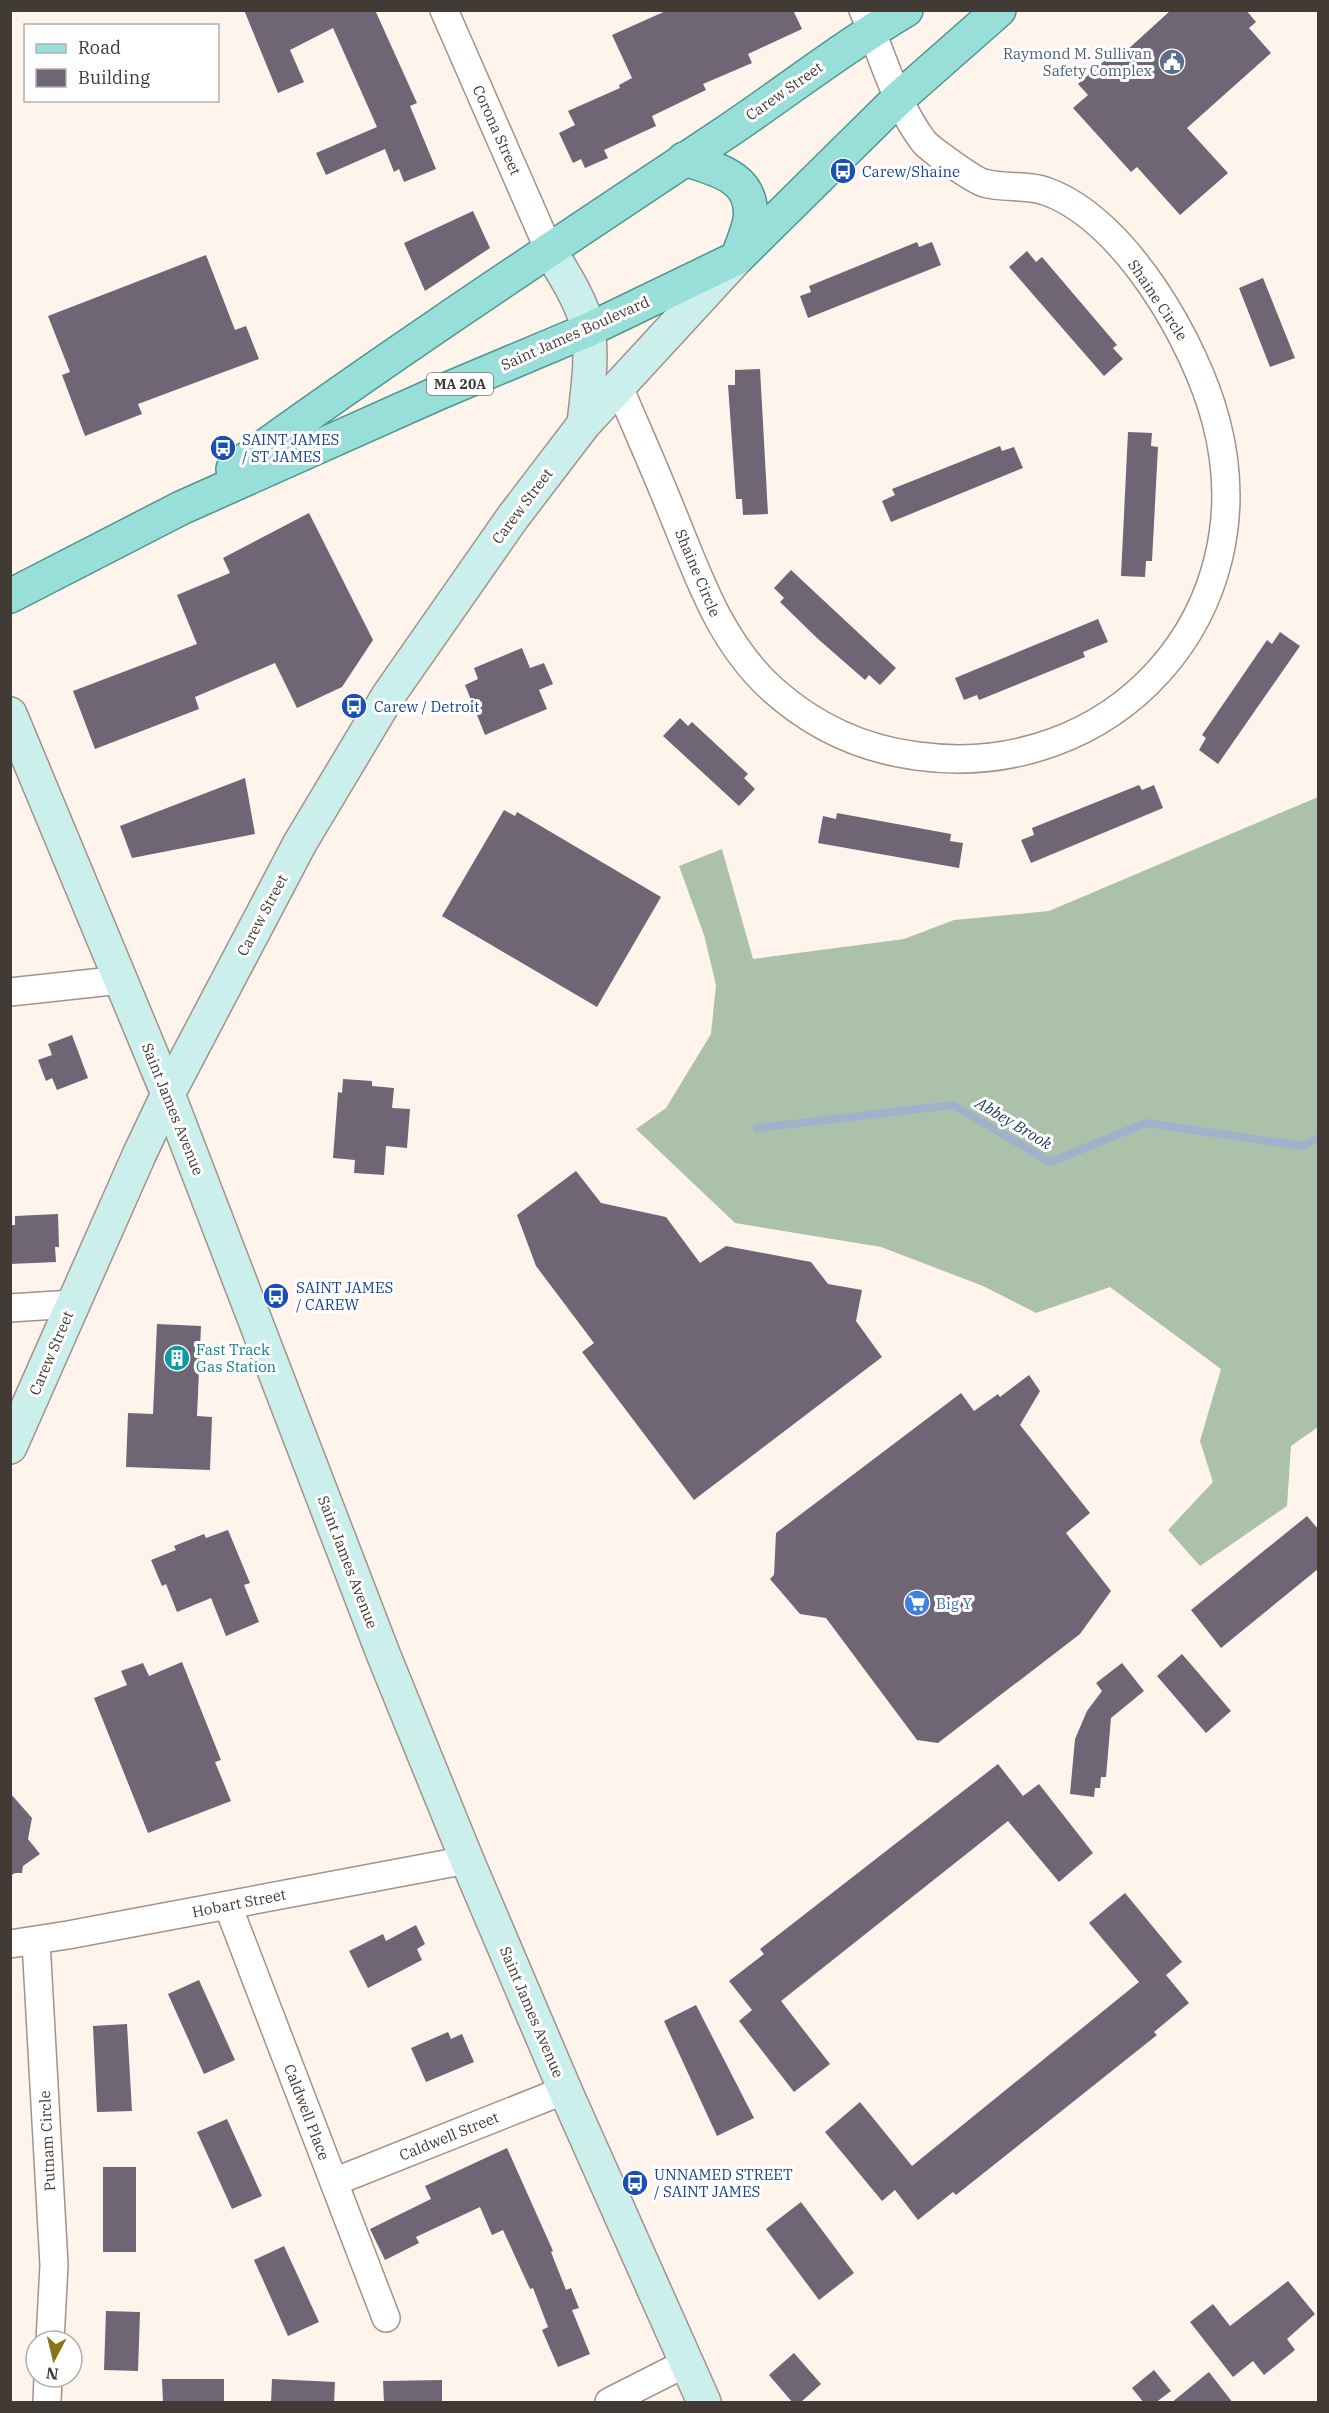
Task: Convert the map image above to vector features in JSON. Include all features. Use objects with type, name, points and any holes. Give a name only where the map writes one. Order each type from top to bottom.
[{"type":"main road","name":"Carew Street","points":[[549,250],[684,159],[867,20],[906,10]]},
{"type":"main road","name":"Carew Street","points":[[10,1447],[72,1304],[168,1094],[300,843],[388,696],[513,517],[584,424],[737,258],[898,99],[999,10]]},
{"type":"main road","points":[[684,159],[728,173],[748,194],[750,220],[737,258]]},
{"type":"main road","points":[[549,250],[571,286],[588,330],[589,375],[584,424]]},
{"type":"main road","name":"Saint James Boulevard","points":[[181,508],[336,394],[549,250]]},
{"type":"main road","name":"Saint James Boulevard","points":[[10,596],[181,508],[436,394],[588,330],[737,258]]},
{"type":"main road","name":"Saint James Avenue","points":[[10,714],[168,1094],[381,1649],[467,1860],[564,2090],[704,2403]]},
{"type":"street","name":"Corona Street","points":[[444,10],[549,250]]},
{"type":"street","points":[[867,20],[898,99]]},
{"type":"street","name":"Shaine Circle","points":[[619,387],[716,616],[748,665],[756,673],[800,712],[830,730],[864,744],[902,754],[939,759],[979,759],[1019,753],[1081,730],[1128,701],[1148,683],[1183,643],[1198,617],[1218,561],[1224,528],[1225,482],[1221,441],[1206,387],[1192,354],[1177,323],[1142,274],[1124,250],[1089,215],[1047,191],[981,183],[926,145],[898,99]]},
{"type":"street","points":[[10,992],[121,980]]},
{"type":"street","points":[[10,1308],[72,1304]]},
{"type":"street","name":"Hobart Street","points":[[23,1943],[467,1860]]},
{"type":"street","name":"Caldwell Place","points":[[228,1906],[386,2318]]},
{"type":"street","name":"Putnam Circle","points":[[23,1943],[54,2265],[51,2329]]},
{"type":"street","name":"Caldwell Street","points":[[334,2182],[564,2090]]},
{"type":"street","points":[[609,2403],[686,2363]]},
{"type":"green space","points":[[1318,797],[1318,1427],[1291,1446],[1287,1506],[1200,1566],[1168,1530],[1213,1482],[1200,1441],[1221,1369],[1110,1287],[1036,1313],[983,1286],[881,1247],[735,1223],[636,1129],[666,1108],[711,1034],[716,985],[704,935],[679,866],[722,849],[753,959],[904,939],[954,920],[1049,911]]},
{"type":"building","points":[[244,10],[375,10],[417,103],[410,106],[436,169],[404,182],[399,169],[394,172],[385,149],[326,175],[316,153],[377,127],[333,28],[290,50],[304,82],[278,93]]},
{"type":"building","points":[[668,10],[793,10],[802,29],[748,54],[752,63],[703,84],[706,90],[652,116],[656,126],[604,150],[608,158],[585,168],[581,159],[573,163],[559,133],[575,125],[568,111],[620,88],[619,85],[632,78],[612,35]]},
{"type":"building","name":"Raymond M. Sullivan Safety Complex","points":[[1171,10],[1246,10],[1256,22],[1249,28],[1271,53],[1187,128],[1228,173],[1180,215],[1137,167],[1131,172],[1073,108],[1088,95],[1078,84],[1120,47],[1125,52]]},
{"type":"building","points":[[473,211],[490,248],[425,291],[404,243]]},
{"type":"building","points":[[917,242],[919,247],[932,242],[941,265],[808,318],[800,296],[811,292],[809,286]]},
{"type":"building","points":[[1027,251],[1036,262],[1042,257],[1117,345],[1113,348],[1123,359],[1104,376],[1009,267]]},
{"type":"building","points":[[206,255],[235,330],[246,326],[259,359],[138,404],[142,414],[85,436],[62,375],[70,372],[48,316]]},
{"type":"building","points":[[1263,278],[1295,358],[1270,367],[1239,288]]},
{"type":"building","points":[[760,369],[768,514],[743,515],[742,499],[736,499],[728,385],[735,385],[735,370]]},
{"type":"building","points":[[1128,432],[1152,433],[1151,446],[1158,447],[1152,561],[1146,561],[1145,577],[1121,576]]},
{"type":"building","points":[[1000,446],[1002,451],[1014,447],[1023,468],[891,522],[882,501],[895,495],[892,489]]},
{"type":"building","points":[[309,513],[373,640],[342,687],[297,708],[275,663],[195,697],[199,709],[95,749],[73,691],[197,644],[177,595],[230,573],[223,558]]},
{"type":"building","points":[[791,570],[896,668],[880,685],[869,675],[865,680],[780,602],[784,598],[774,588]]},
{"type":"building","points":[[1098,619],[1108,642],[1083,652],[1085,657],[979,700],[977,695],[964,700],[955,678]]},
{"type":"building","points":[[1280,632],[1300,646],[1218,764],[1199,750],[1206,738],[1202,735],[1267,640],[1272,644]]},
{"type":"building","points":[[522,648],[530,668],[544,663],[553,684],[539,690],[547,709],[485,735],[465,685],[478,679],[474,668]]},
{"type":"building","points":[[680,718],[688,726],[692,722],[748,774],[744,778],[755,789],[739,806],[663,736]]},
{"type":"building","points":[[245,778],[255,834],[132,858],[120,826]]},
{"type":"building","points":[[1139,785],[1142,790],[1154,785],[1163,808],[1031,863],[1021,840],[1034,835],[1032,828]]},
{"type":"building","points":[[504,810],[515,816],[517,812],[661,897],[597,1007],[442,916]]},
{"type":"building","points":[[837,813],[951,834],[950,841],[963,843],[959,868],[818,843],[823,816],[836,819]]},
{"type":"building","points":[[72,1035],[88,1078],[57,1090],[52,1078],[46,1081],[38,1060],[52,1055],[48,1044]]},
{"type":"building","points":[[343,1079],[372,1081],[372,1086],[394,1088],[392,1108],[410,1109],[407,1148],[386,1146],[384,1175],[354,1173],[355,1160],[333,1158],[338,1092],[342,1093]]},
{"type":"building","points":[[576,1171],[601,1203],[666,1217],[700,1263],[726,1246],[811,1262],[828,1284],[862,1290],[856,1321],[882,1357],[694,1500],[582,1352],[594,1343],[536,1266],[517,1215]]},
{"type":"building","points":[[58,1214],[59,1247],[55,1247],[56,1262],[10,1264],[10,1225],[15,1225],[15,1216]]},
{"type":"building","points":[[157,1324],[201,1326],[197,1416],[212,1417],[210,1470],[126,1467],[128,1413],[153,1414]]},
{"type":"building","points":[[1029,1375],[1040,1391],[1020,1425],[1090,1513],[1066,1533],[1111,1591],[1080,1634],[938,1743],[917,1740],[826,1618],[800,1614],[770,1579],[774,1575],[776,1533],[961,1393],[974,1411],[998,1394],[1000,1397]]},
{"type":"building","points":[[1307,1516],[1318,1529],[1318,1569],[1221,1648],[1191,1610]]},
{"type":"building","points":[[228,1530],[250,1583],[244,1585],[259,1622],[226,1636],[211,1598],[177,1612],[166,1584],[162,1586],[151,1560],[176,1550],[174,1546],[204,1534],[206,1538]]},
{"type":"building","points":[[1182,1654],[1231,1711],[1206,1733],[1157,1676]]},
{"type":"building","points":[[182,1662],[221,1760],[215,1762],[231,1801],[148,1833],[94,1698],[127,1685],[121,1671],[143,1663],[149,1676]]},
{"type":"building","points":[[1122,1663],[1144,1691],[1111,1718],[1106,1777],[1101,1777],[1100,1788],[1095,1788],[1094,1797],[1070,1794],[1075,1739],[1087,1711],[1102,1691],[1096,1683]]},
{"type":"building","points":[[998,1764],[1023,1796],[1039,1784],[1093,1853],[1059,1882],[1008,1821],[781,2001],[830,2064],[794,2092],[739,2021],[752,2010],[729,1981],[764,1954],[760,1949]]},
{"type":"building","points":[[10,1793],[32,1818],[28,1839],[40,1854],[23,1866],[22,1873],[10,1876]]},
{"type":"building","points":[[1125,1893],[1182,1962],[1166,1975],[1189,2003],[1154,2032],[1157,2035],[956,2195],[953,2192],[918,2220],[895,2190],[882,2201],[825,2132],[860,2102],[912,2166],[1139,1982],[1089,1923]]},
{"type":"building","points":[[416,1925],[425,1944],[417,1949],[422,1960],[368,1988],[349,1951],[383,1934],[386,1941]]},
{"type":"building","points":[[199,1980],[235,2060],[204,2074],[168,1994]]},
{"type":"building","points":[[696,2005],[754,2118],[717,2136],[664,2021]]},
{"type":"building","points":[[127,2024],[132,2111],[97,2112],[93,2026]]},
{"type":"building","points":[[448,2032],[451,2039],[462,2034],[474,2062],[426,2082],[411,2048]]},
{"type":"building","points":[[227,2119],[262,2196],[232,2209],[197,2132]]},
{"type":"building","points":[[507,2148],[553,2251],[551,2252],[566,2290],[571,2288],[579,2308],[572,2310],[590,2354],[558,2367],[542,2330],[548,2327],[533,2288],[530,2289],[503,2230],[492,2235],[480,2207],[416,2237],[419,2243],[385,2260],[370,2229],[431,2199],[425,2186]]},
{"type":"building","points":[[103,2167],[136,2167],[136,2252],[103,2252]]},
{"type":"building","points":[[801,2202],[854,2273],[819,2300],[766,2229]]},
{"type":"building","points":[[284,2246],[319,2322],[288,2336],[254,2260]]},
{"type":"building","points":[[1288,2281],[1315,2314],[1287,2339],[1295,2350],[1264,2375],[1253,2361],[1233,2377],[1190,2322],[1213,2304],[1230,2326]]},
{"type":"building","points":[[106,2311],[140,2312],[138,2371],[104,2370]]},
{"type":"building","points":[[794,2353],[821,2384],[800,2403],[793,2403],[769,2375]]},
{"type":"building","points":[[1154,2370],[1171,2391],[1155,2403],[1144,2403],[1132,2388]]},
{"type":"building","points":[[1209,2372],[1233,2403],[1171,2403]]},
{"type":"building","points":[[162,2379],[224,2379],[224,2403],[163,2403]]},
{"type":"building","points":[[272,2379],[335,2382],[334,2403],[271,2403]]},
{"type":"building","points":[[442,2380],[442,2403],[384,2403],[383,2381]]},
{"type":"waterway","name":"Abbey Brook","points":[[757,1128],[953,1105],[1050,1162],[1146,1123],[1303,1146],[1318,1138]]},
{"type":"place","name":"Raymond M. Sullivan Safety Complex","points":[[1172,62]]},
{"type":"place","name":"Carew/Shaine","points":[[843,171]]},
{"type":"place","name":"SAINT JAMES / ST JAMES","points":[[223,448]]},
{"type":"place","name":"Carew / Detroit","points":[[354,706]]},
{"type":"place","name":"SAINT JAMES / CAREW","points":[[276,1296]]},
{"type":"place","name":"Fast Track Gas Station","points":[[177,1358]]},
{"type":"place","name":"Big Y","points":[[917,1603]]},
{"type":"place","name":"UNNAMED STREET / SAINT JAMES","points":[[635,2183]]}]
